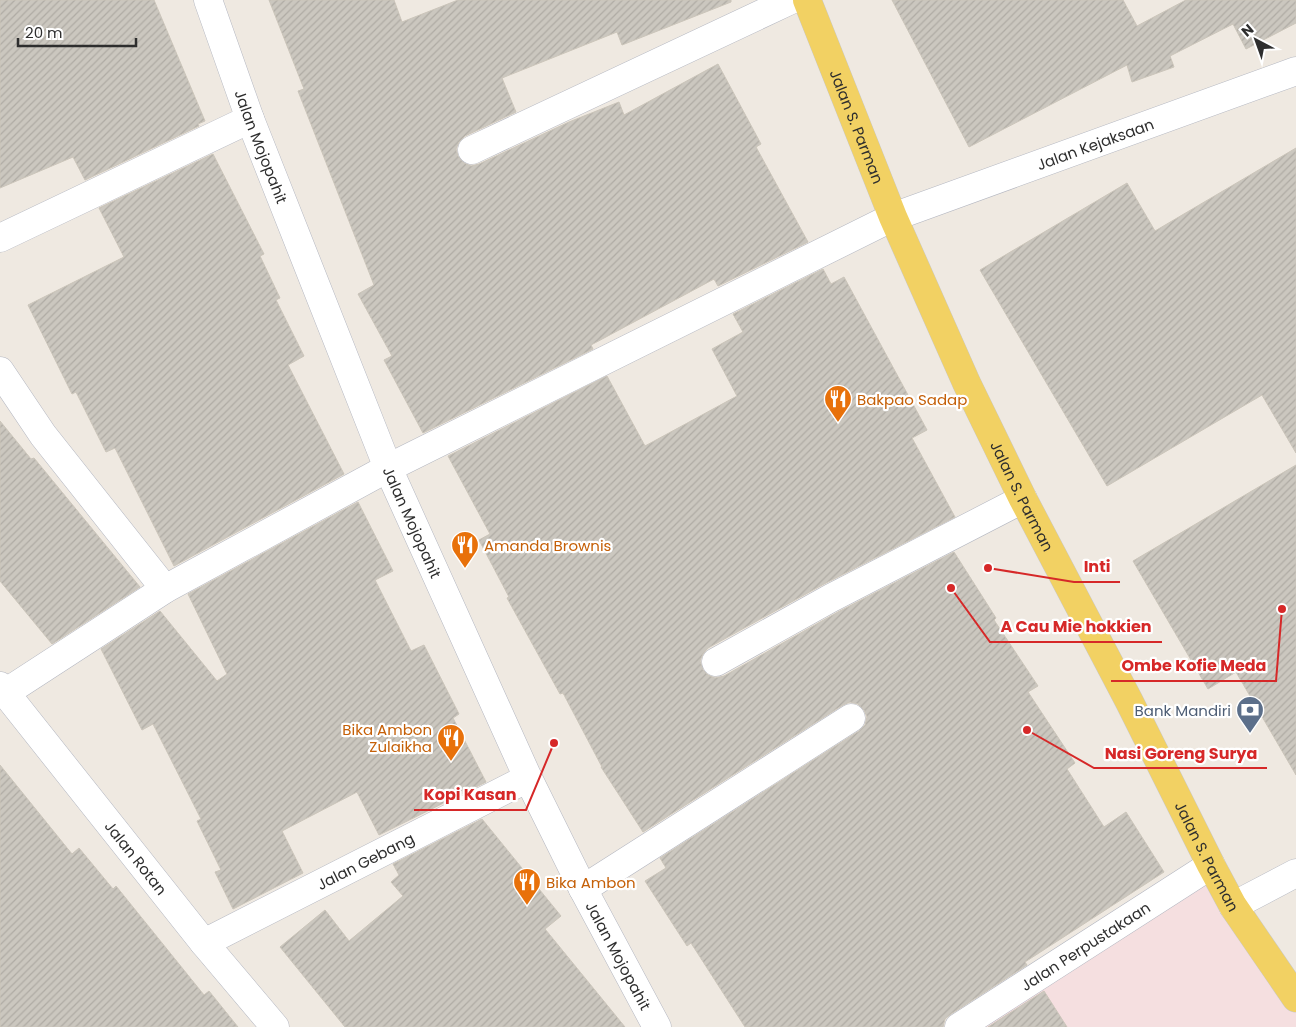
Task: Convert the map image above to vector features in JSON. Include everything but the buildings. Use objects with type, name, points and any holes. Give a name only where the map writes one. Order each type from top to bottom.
[{"type":"main road","name":"Jalan S. Parman","points":[[807,0],[893,217],[967,384],[1023,499],[1129,701],[1210,865],[1233,906],[1296,998]]},
{"type":"street","name":"Jalan Mojopahit","points":[[208,0],[250,119],[388,468],[528,778],[583,890],[657,1027]]},
{"type":"street","points":[[472,150],[791,0]]},
{"type":"street","name":"Jalan Kejaksaan","points":[[3,690],[165,588],[388,468],[893,217],[1296,71]]},
{"type":"street","points":[[0,238],[250,119]]},
{"type":"street","points":[[0,371],[43,435],[165,588]]},
{"type":"street","points":[[716,662],[831,598],[1023,499]]},
{"type":"street","name":"Jalan Rotan","points":[[3,690],[204,943],[275,1027]]},
{"type":"street","points":[[583,890],[850,718]]},
{"type":"street","name":"Jalan Gebang","points":[[204,943],[528,778]]},
{"type":"street","name":"Jalan Perpustakaan","points":[[959,1027],[1210,865]]},
{"type":"street","points":[[1233,906],[1296,873]]},
{"type":"shaded area","points":[[1211,865],[1296,992],[1296,1027],[959,1027]]},
{"type":"place","name":"Bakpao Sadap","points":[[838,423]]},
{"type":"place","name":"Inti","points":[[988,568]]},
{"type":"place","name":"Amanda Brownis","points":[[465,569]]},
{"type":"place","name":"A Cau Mie hokkien","points":[[951,588]]},
{"type":"place","name":"Ombe Kofie Meda","points":[[1282,609]]},
{"type":"place","name":"Nasi Goreng Surya","points":[[1027,730]]},
{"type":"place","name":"Bank Mandiri","points":[[1250,734]]},
{"type":"place","name":"Kopi Kasan","points":[[554,743]]},
{"type":"place","name":"Bika Ambon Zulaikha","points":[[451,762]]},
{"type":"place","name":"Bika Ambon","points":[[527,906]]}]
